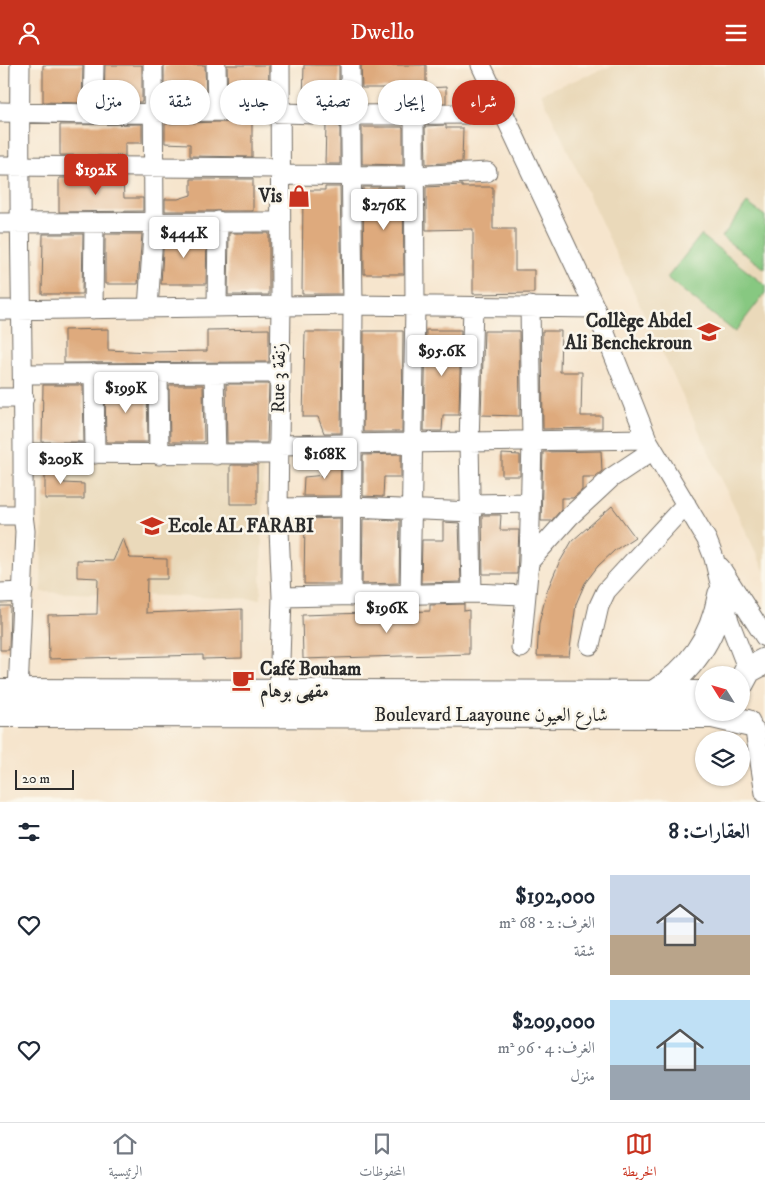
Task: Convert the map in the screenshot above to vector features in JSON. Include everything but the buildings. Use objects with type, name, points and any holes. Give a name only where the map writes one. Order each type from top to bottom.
[{"type":"street","points":[[9,692],[23,592],[25,531],[23,515],[24,374],[21,311],[20,65]]},
{"type":"street","points":[[94,65],[94,80]]},
{"type":"street","points":[[153,65],[153,80]]},
{"type":"street","points":[[216,65],[217,111]]},
{"type":"street","name":"Rue 3 زنقة","points":[[280,65],[280,80]]},
{"type":"street","points":[[350,65],[350,80]]},
{"type":"street","points":[[481,65],[595,308],[650,445],[707,540],[714,558],[721,595],[751,671]]},
{"type":"street","points":[[210,111],[220,111]]},
{"type":"street","points":[[0,112],[77,114]]},
{"type":"street","points":[[148,308],[154,222],[152,125]]},
{"type":"street","name":"Rue 3 زنقة","points":[[279,692],[282,597],[278,508],[281,305],[280,125]]},
{"type":"street","points":[[350,596],[353,305],[351,125]]},
{"type":"street","points":[[410,595],[415,306],[414,125]]},
{"type":"street","points":[[0,166],[414,177],[487,172]]},
{"type":"street","points":[[217,307],[218,221]]},
{"type":"street","points":[[0,223],[280,221]]},
{"type":"street","points":[[93,309],[94,222]]},
{"type":"street","points":[[0,310],[281,305],[595,308]]},
{"type":"street","points":[[521,648],[529,562],[532,441],[530,306]]},
{"type":"street","points":[[472,593],[472,508],[469,443],[473,307]]},
{"type":"street","points":[[94,373],[95,454]]},
{"type":"street","points":[[158,373],[159,455]]},
{"type":"street","points":[[24,374],[279,373]]},
{"type":"street","points":[[214,374],[216,455]]},
{"type":"street","points":[[0,398],[24,398]]},
{"type":"street","points":[[24,453],[216,455],[351,444],[532,441],[650,445]]},
{"type":"street","points":[[529,562],[570,516],[650,445]]},
{"type":"street","points":[[278,508],[352,507],[410,511],[530,503]]},
{"type":"street","points":[[590,645],[599,606],[606,591],[686,504]]},
{"type":"street","points":[[0,515],[23,515]]},
{"type":"street","points":[[714,558],[765,637]]},
{"type":"street","points":[[0,593],[23,592]]},
{"type":"street","points":[[282,597],[472,593],[525,595]]},
{"type":"street","points":[[652,695],[664,687],[699,653],[714,627],[721,595]]},
{"type":"street","name":"Boulevard Laayoune شارع العيون","points":[[9,692],[652,695],[695,703]]},
{"type":"street","name":"Boulevard Laayoune شارع العيون","points":[[0,714],[695,705]]},
{"type":"street","points":[[752,725],[765,793]]},
{"type":"shaded area","name":"Collège Abdel Ali Benchekroun","points":[[615,65],[765,65],[765,572],[541,93]]},
{"type":"shaded area","name":"Ecole AL FARABI","points":[[44,458],[263,460],[261,599],[41,592]]},
{"type":"green space","points":[[747,203],[765,216],[765,269],[722,237]]},
{"type":"green space","points":[[701,235],[765,285],[765,293],[735,332],[667,278]]},
{"type":"place","name":"Vis","points":[[299,196]]},
{"type":"place","name":"Collège Abdel Ali Benchekroun","points":[[709,332]]},
{"type":"place","name":"Ecole AL FARABI","points":[[152,526]]},
{"type":"place","name":"Café Bouham مقهى بوهام","points":[[243,680]]}]
